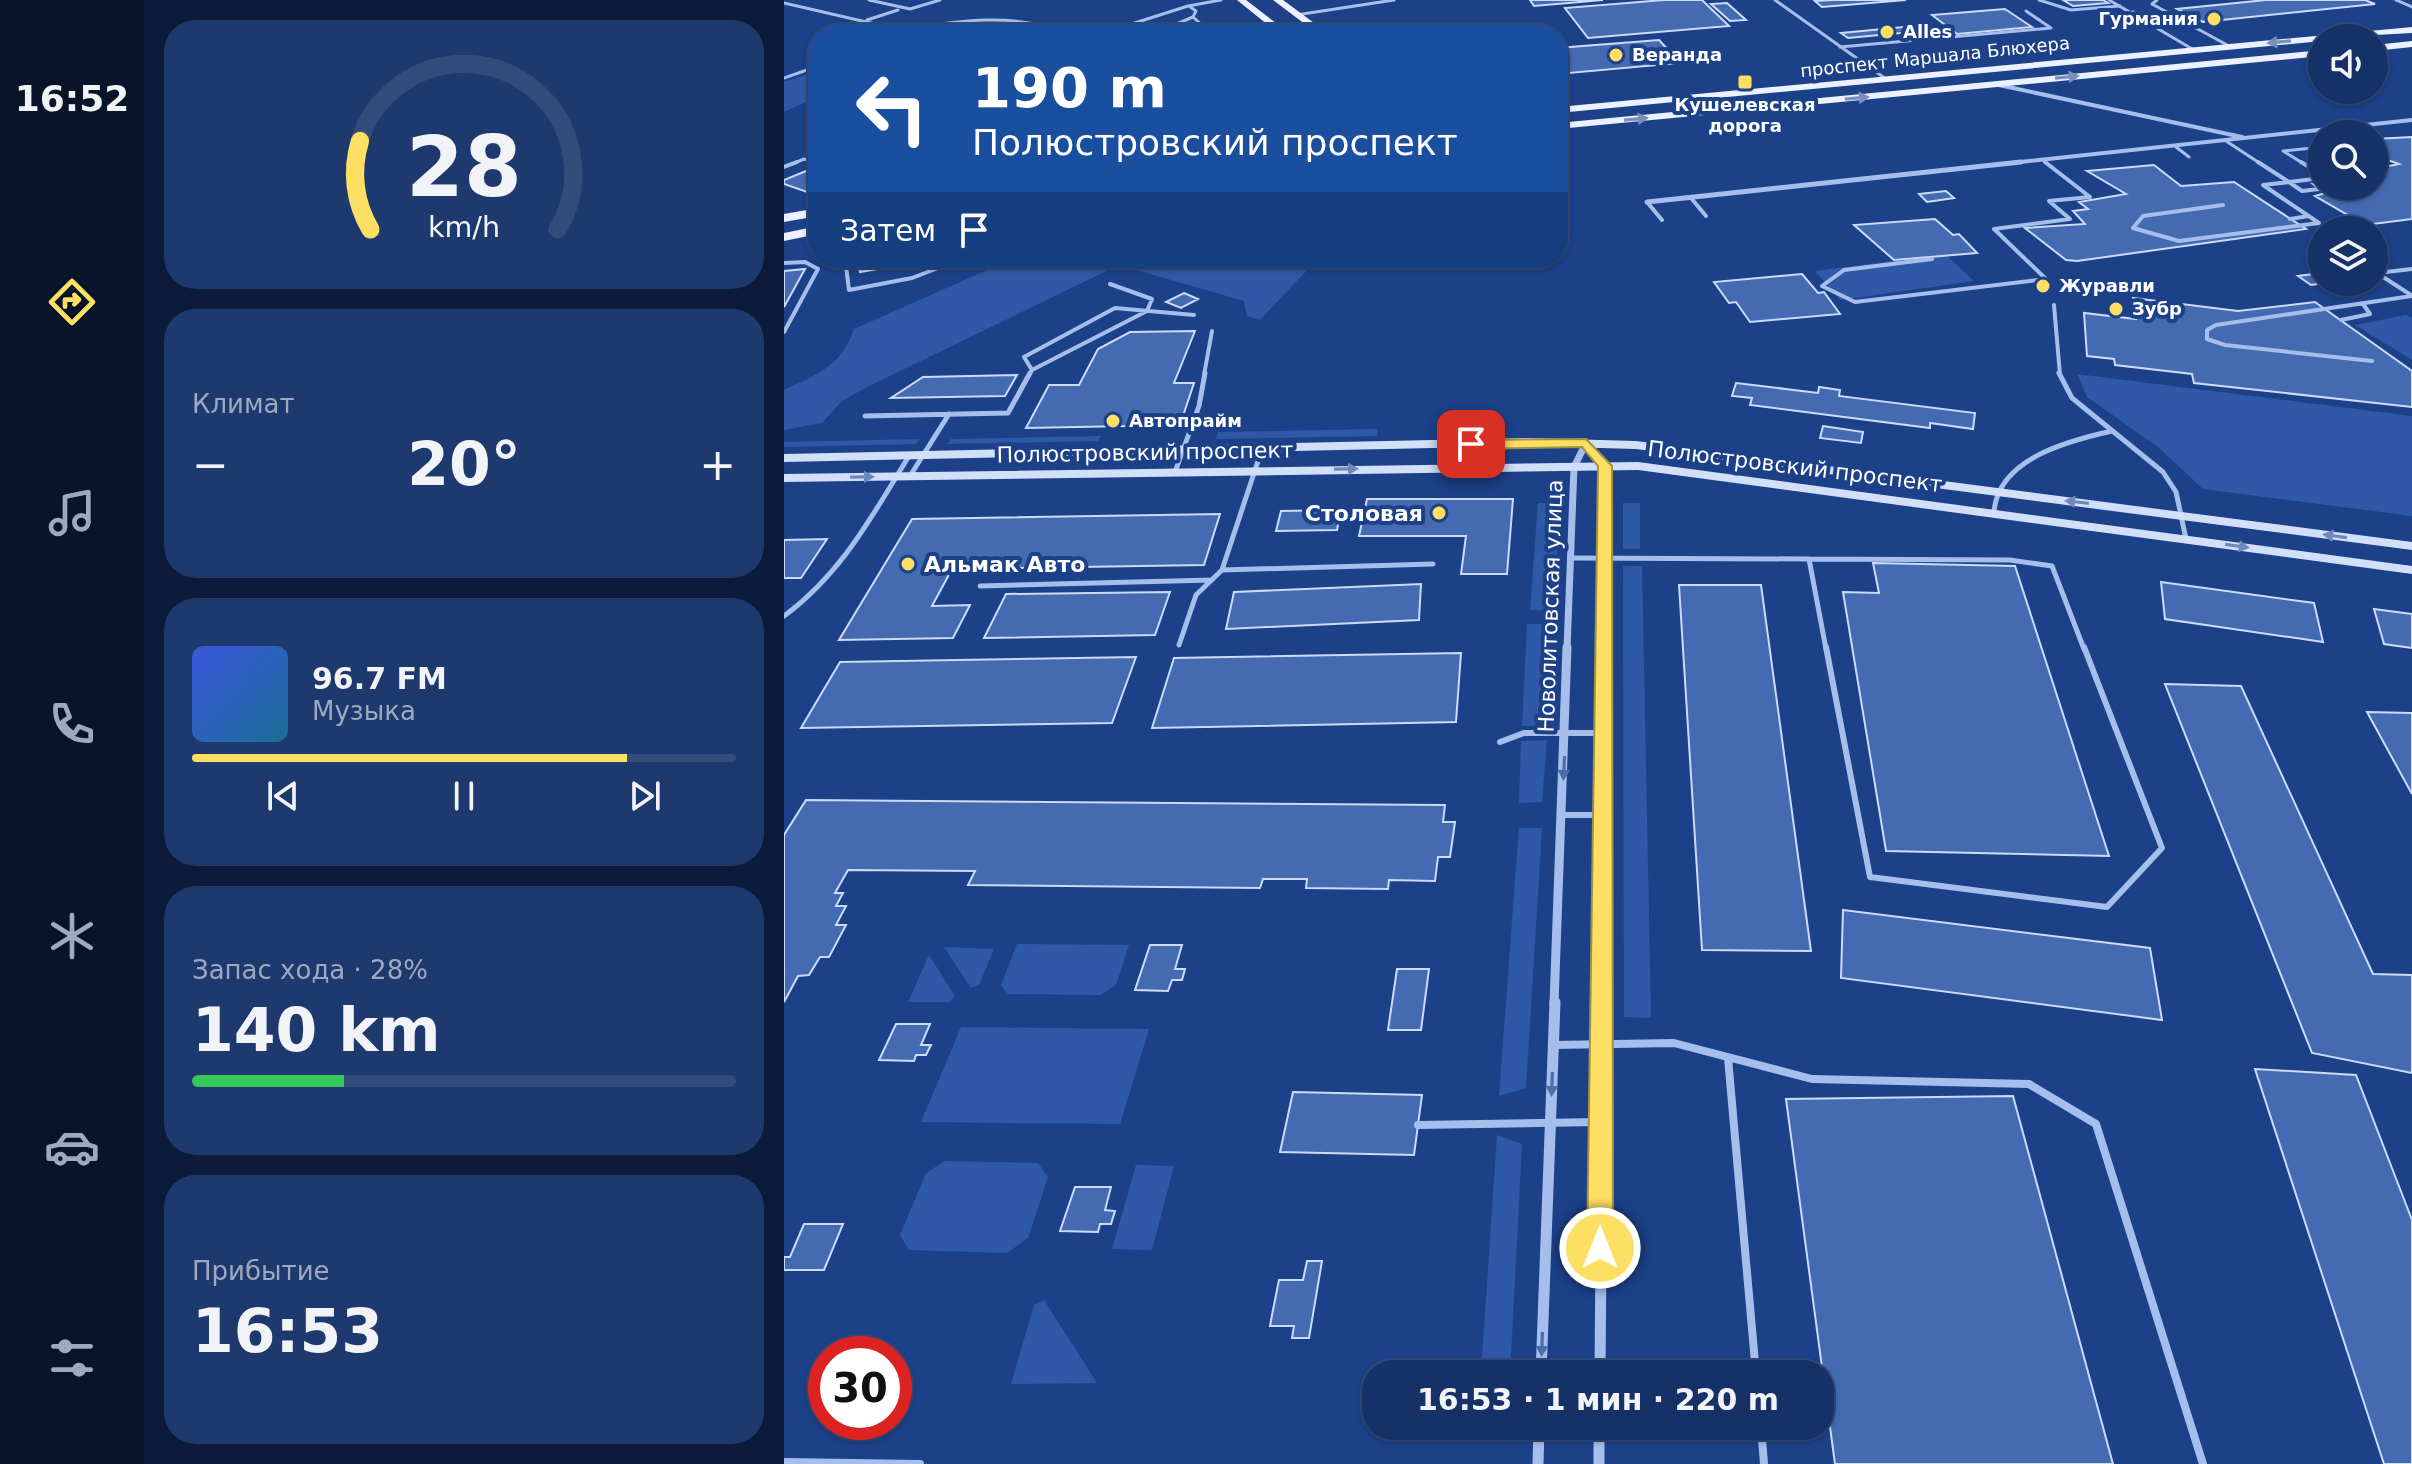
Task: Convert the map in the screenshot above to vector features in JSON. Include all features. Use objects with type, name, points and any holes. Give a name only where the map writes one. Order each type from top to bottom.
[{"type":"main road","points":[[1241,0],[1272,24]]},
{"type":"main road","points":[[1277,0],[1309,24]]},
{"type":"main road","name":"проспект Маршала Блюхера","points":[[1568,109],[2412,30]]},
{"type":"main road","points":[[2388,47],[2412,44]]},
{"type":"main road","name":"проспект Маршала Блюхера","points":[[1568,125],[2308,54]]},
{"type":"main road","points":[[784,218],[808,214]]},
{"type":"main road","points":[[784,237],[808,232]]},
{"type":"main road","name":"Полюстровский проспект","points":[[784,458],[1586,443],[1683,449],[2412,546]]},
{"type":"main road","name":"Полюстровский проспект","points":[[784,478],[1605,466],[1678,469],[2412,570]]},
{"type":"street","points":[[1994,84],[2250,139]]},
{"type":"street","points":[[1647,202],[2412,120]]},
{"type":"street","points":[[1586,443],[1605,466],[1600,1360]]},
{"type":"street","name":"Новолитовская улица","points":[[1542,1360],[1574,467],[1586,443]]},
{"type":"street","points":[[1538,1464],[1539,1440]]},
{"type":"street","points":[[1599,1440],[1599,1464]]},
{"type":"lane","points":[[869,0],[900,9]]},
{"type":"lane","points":[[863,21],[940,0]]},
{"type":"lane","points":[[1131,24],[1188,6],[1221,0]]},
{"type":"lane","points":[[1296,15],[1394,0]]},
{"type":"lane","points":[[1775,0],[1886,79]]},
{"type":"lane","points":[[2039,0],[2049,6],[2071,10],[2120,6]]},
{"type":"lane","points":[[2109,0],[2194,50]]},
{"type":"lane","points":[[2156,0],[2152,4],[2229,46]]},
{"type":"lane","points":[[2396,0],[2412,7]]},
{"type":"lane","points":[[784,3],[874,24]]},
{"type":"lane","points":[[1177,24],[1193,17],[1196,11],[1188,6]]},
{"type":"lane","points":[[1840,47],[2051,28],[2026,11]]},
{"type":"lane","points":[[2128,11],[2176,17]]},
{"type":"lane","points":[[1193,17],[1201,24]]},
{"type":"lane","points":[[955,24],[995,18],[1045,24]]},
{"type":"lane","points":[[784,78],[808,70]]},
{"type":"lane","points":[[2226,141],[2302,191],[2308,190]]},
{"type":"lane","points":[[2176,147],[2189,157]]},
{"type":"lane","points":[[2308,148],[2283,151],[2308,168]]},
{"type":"lane","points":[[784,167],[804,159],[808,160]]},
{"type":"lane","points":[[1932,259],[1844,270],[1822,286],[1855,302],[2046,279],[1994,229],[2070,219],[2049,201],[2090,197],[2044,161]]},
{"type":"lane","points":[[2308,179],[2263,185],[2309,216]]},
{"type":"lane","points":[[1691,198],[1706,216]]},
{"type":"lane","points":[[1647,202],[1662,220]]},
{"type":"lane","points":[[2223,205],[2143,216],[2133,228],[2179,241],[2308,224]]},
{"type":"lane","points":[[2290,219],[2308,216]]},
{"type":"lane","points":[[2014,261],[2024,259]]},
{"type":"lane","points":[[784,263],[808,264]]},
{"type":"lane","points":[[784,332],[816,268]]},
{"type":"lane","points":[[846,268],[849,290],[912,278],[938,268]]},
{"type":"lane","points":[[2412,269],[2377,273],[2412,296]]},
{"type":"lane","points":[[865,416],[1008,413],[1032,370],[1147,311],[1152,299],[1110,284]]},
{"type":"lane","points":[[2372,361],[2225,345],[2207,339],[2207,330],[2216,325],[2412,296]]},
{"type":"lane","points":[[2341,320],[2370,314],[2363,304]]},
{"type":"lane","points":[[2054,305],[2057,369],[2072,398],[2163,472],[2176,492],[2186,539]]},
{"type":"lane","points":[[1032,370],[1024,357],[1115,308],[1194,315]]},
{"type":"lane","points":[[1175,472],[1199,406],[1212,331]]},
{"type":"lane","points":[[910,476],[949,414]]},
{"type":"lane","points":[[1994,512],[1996,492],[2004,480],[2058,445],[2112,431]]},
{"type":"lane","points":[[1179,645],[1196,595],[1222,570],[1262,449]]},
{"type":"lane","points":[[784,616],[818,592],[864,536],[909,456]]},
{"type":"lane","points":[[1573,558],[1809,558],[2010,560],[2052,566],[2162,848],[2107,907],[1870,877],[1809,558]]},
{"type":"lane","points":[[1222,570],[1433,564]]},
{"type":"lane","points":[[980,586],[1212,580]]},
{"type":"lane","points":[[1500,742],[1524,733],[1604,733]]},
{"type":"lane","points":[[1562,815],[1603,815]]},
{"type":"lane","points":[[1553,1045],[1674,1043],[1812,1079],[2029,1084],[2096,1124],[2203,1464]]},
{"type":"lane","points":[[1728,1058],[1755,1360]]},
{"type":"lane","points":[[1418,1125],[1600,1122]]},
{"type":"lane","points":[[1762,1440],[1764,1464]]},
{"type":"lane","points":[[784,1462],[920,1464]]},
{"type":"shaded area","points":[[808,74],[808,101],[784,112],[784,82]]},
{"type":"shaded area","points":[[1945,254],[1974,281],[1840,300],[1815,271]]},
{"type":"shaded area","points":[[991,268],[1113,268],[867,387],[842,401],[822,423],[784,430],[784,390],[827,367],[843,352],[854,329]]},
{"type":"shaded area","points":[[1129,268],[1309,268],[1260,320],[1247,316],[1244,301]]},
{"type":"shaded area","points":[[2406,315],[2412,318],[2412,360],[2355,325]]},
{"type":"shaded area","points":[[2077,374],[2412,416],[2412,516],[2203,489],[2158,447],[2087,397]]},
{"type":"shaded area","points":[[1378,429],[1377,436],[1216,439],[1218,432]]},
{"type":"shaded area","points":[[1101,436],[1098,441],[947,444],[951,439]]},
{"type":"shaded area","points":[[920,439],[916,444],[784,447],[784,442]]},
{"type":"shaded area","points":[[1538,503],[1560,503],[1554,611],[1530,610]]},
{"type":"shaded area","points":[[1623,503],[1640,503],[1640,549],[1623,549]]},
{"type":"shaded area","points":[[1623,566],[1642,566],[1651,1018],[1624,1017]]},
{"type":"shaded area","points":[[1527,624],[1553,624],[1550,726],[1522,726]]},
{"type":"shaded area","points":[[1547,740],[1542,802],[1519,803],[1521,741]]},
{"type":"shaded area","points":[[1519,828],[1542,828],[1526,1088],[1499,1096]]},
{"type":"shaded area","points":[[1017,944],[1129,945],[1116,985],[1101,995],[1008,994],[1001,985]]},
{"type":"shaded area","points":[[944,947],[994,949],[979,985],[971,988]]},
{"type":"shaded area","points":[[929,955],[955,996],[950,1002],[908,1002]]},
{"type":"shaded area","points":[[961,1027],[1149,1029],[1120,1124],[921,1122]]},
{"type":"shaded area","points":[[1497,1135],[1522,1144],[1511,1360],[1482,1360]]},
{"type":"shaded area","points":[[945,1161],[1038,1163],[1048,1177],[1028,1238],[1007,1253],[909,1250],[900,1235],[926,1173]]},
{"type":"shaded area","points":[[1136,1165],[1174,1166],[1152,1250],[1112,1249]]},
{"type":"shaded area","points":[[1044,1300],[1097,1383],[1011,1384],[1034,1305]]},
{"type":"building","points":[[1530,0],[1603,0],[1534,6]]},
{"type":"building","points":[[1702,0],[1729,26],[1588,38],[1565,8]]},
{"type":"building","points":[[1906,0],[1822,7],[1815,1]]},
{"type":"building","points":[[2063,0],[2103,0],[2108,3],[2073,6]]},
{"type":"building","points":[[2266,0],[2365,0],[2375,4],[2203,22],[2177,9]]},
{"type":"building","points":[[1727,3],[1746,20],[1730,21],[1711,4]]},
{"type":"building","points":[[2005,9],[2032,27],[1957,34],[1932,15]]},
{"type":"building","name":"Alles","points":[[1925,25],[1933,30],[1848,38],[1841,33]]},
{"type":"building","name":"Веранда","points":[[1659,40],[1680,63],[1568,73],[1568,47]]},
{"type":"building","points":[[2412,137],[2412,219],[2388,222],[2388,216],[2349,216],[2322,200],[2388,200],[2388,166],[2399,164],[2388,160],[2388,138]]},
{"type":"building","points":[[2154,165],[2181,186],[2234,182],[2306,229],[2077,261],[2066,260],[2025,228],[2085,224],[2073,211],[2088,209],[2079,202],[2126,194],[2087,171]]},
{"type":"building","points":[[808,170],[808,192],[784,184],[784,180]]},
{"type":"building","points":[[1946,191],[1954,198],[1927,202],[1919,194]]},
{"type":"building","points":[[1935,219],[1953,235],[1959,234],[1977,253],[1894,260],[1854,225]]},
{"type":"building","points":[[859,268],[883,268],[860,272]]},
{"type":"building","points":[[805,269],[784,307],[784,271]]},
{"type":"building","points":[[1802,274],[1818,293],[1824,292],[1840,314],[1750,322],[1736,302],[1729,303],[1714,282]]},
{"type":"building","points":[[2308,275],[2308,283],[2298,276]]},
{"type":"building","points":[[1184,293],[1198,299],[1181,308],[1166,302]]},
{"type":"building","points":[[2133,298],[2238,311],[2315,302],[2412,371],[2412,407],[2194,383],[2192,374],[2115,365],[2114,359],[2087,356],[2084,313],[2136,319]]},
{"type":"building","points":[[1195,331],[1174,383],[1194,383],[1180,425],[1026,428],[1049,385],[1079,385],[1098,349],[1130,332]]},
{"type":"building","points":[[1017,375],[1005,396],[891,398],[923,377]]},
{"type":"building","points":[[1736,383],[1818,393],[1819,387],[1840,390],[1839,396],[1975,413],[1973,429],[1930,423],[1930,428],[1750,405],[1752,398],[1732,396]]},
{"type":"building","points":[[1823,426],[1863,432],[1861,443],[1820,438]]},
{"type":"building","points":[[1367,499],[1513,499],[1507,574],[1461,574],[1466,536],[1359,536]]},
{"type":"building","points":[[1341,510],[1337,530],[1276,531],[1281,511]]},
{"type":"building","points":[[1220,514],[1204,565],[952,569],[932,606],[970,605],[953,638],[839,640],[912,519]]},
{"type":"building","points":[[827,539],[801,578],[784,578],[784,540]]},
{"type":"building","points":[[1873,563],[2015,566],[2109,856],[1886,851],[1843,592],[1879,593]]},
{"type":"building","points":[[2161,582],[2314,603],[2323,642],[2165,619]]},
{"type":"building","points":[[1421,584],[1419,620],[1226,629],[1234,592]]},
{"type":"building","points":[[1679,585],[1761,585],[1811,951],[1702,950]]},
{"type":"building","points":[[1170,592],[1155,635],[984,638],[1006,594]]},
{"type":"building","points":[[2374,609],[2412,614],[2412,648],[2384,644]]},
{"type":"building","points":[[1461,653],[1456,722],[1152,728],[1174,658]]},
{"type":"building","points":[[1136,657],[1112,723],[801,728],[840,662]]},
{"type":"building","points":[[2165,684],[2241,686],[2373,974],[2412,975],[2412,1073],[2312,1053]]},
{"type":"building","points":[[2367,712],[2412,713],[2412,794]]},
{"type":"building","points":[[806,800],[1445,805],[1443,822],[1455,822],[1450,857],[1438,857],[1435,881],[1389,880],[1388,889],[1306,888],[1307,879],[1263,879],[1260,888],[968,885],[975,871],[848,870],[835,893],[843,893],[836,906],[846,906],[836,925],[846,925],[829,957],[820,957],[809,975],[798,976],[784,1002],[784,835]]},
{"type":"building","points":[[1843,910],[2150,948],[2162,1020],[1841,978]]},
{"type":"building","points":[[1150,945],[1182,945],[1175,969],[1185,969],[1182,980],[1172,980],[1168,991],[1135,990]]},
{"type":"building","points":[[1397,969],[1429,969],[1421,1030],[1388,1030]]},
{"type":"building","points":[[896,1024],[930,1024],[921,1045],[931,1045],[926,1055],[916,1055],[914,1061],[879,1060]]},
{"type":"building","points":[[2255,1069],[2356,1075],[2412,1220],[2412,1464],[2384,1464]]},
{"type":"building","points":[[1293,1092],[1422,1095],[1414,1155],[1280,1152]]},
{"type":"building","points":[[2013,1096],[2113,1464],[1835,1464],[1832,1440],[1834,1360],[1821,1360],[1786,1099]]},
{"type":"building","points":[[1075,1187],[1111,1187],[1105,1210],[1115,1211],[1111,1224],[1100,1224],[1098,1232],[1060,1231]]},
{"type":"building","points":[[804,1224],[843,1224],[824,1270],[784,1270],[784,1257],[790,1257]]},
{"type":"building","points":[[1307,1261],[1322,1261],[1309,1338],[1292,1338],[1294,1326],[1270,1326],[1272,1315],[1279,1280],[1303,1280]]},
{"type":"place","name":"Гурмания","points":[[2214,19]]},
{"type":"place","name":"Alles","points":[[1887,32]]},
{"type":"place","name":"Веранда","points":[[1616,55]]},
{"type":"place","name":"Кушелевская дорога","points":[[1745,82]]},
{"type":"place","name":"Журавли","points":[[2043,286]]},
{"type":"place","name":"Зубр","points":[[2116,309]]},
{"type":"place","name":"Автопрайм","points":[[1113,421]]},
{"type":"place","name":"Столовая","points":[[1439,513]]},
{"type":"place","name":"Альмак Авто","points":[[908,564]]},
{"type":"route","points":[[1471,444],[1586,443],[1605,466],[1600,1248]]}]
